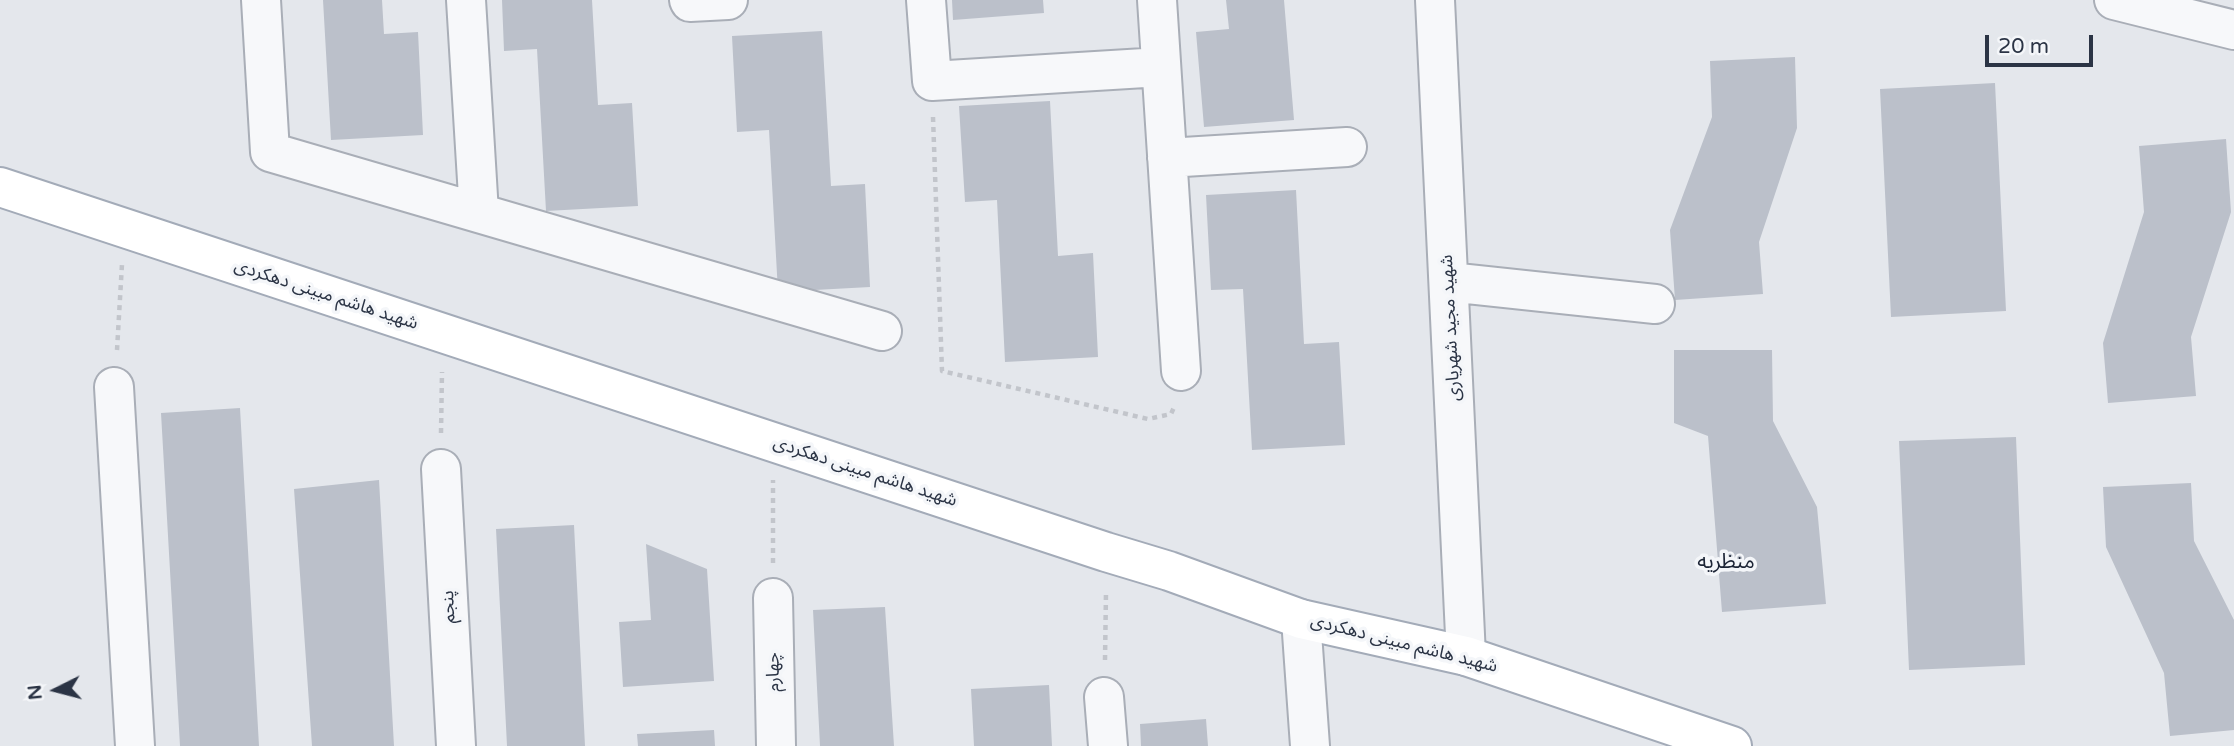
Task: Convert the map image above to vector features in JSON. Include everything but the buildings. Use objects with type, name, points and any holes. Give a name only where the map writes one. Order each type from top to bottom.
[{"type":"main road","name":"شهید هاشم مبینی دهکردی","points":[[0,187],[1169,571],[1301,618],[1466,656],[1732,746]]},
{"type":"street","points":[[261,0],[270,152],[882,331]]},
{"type":"street","points":[[466,0],[479,213]]},
{"type":"street","points":[[690,0],[728,0]]},
{"type":"street","points":[[926,0],[932,81],[1161,67]]},
{"type":"street","points":[[1157,0],[1181,371]]},
{"type":"street","name":"شهید مجید شهریاری","points":[[1435,0],[1466,656]]},
{"type":"street","points":[[2114,0],[2234,30]]},
{"type":"street","points":[[1167,158],[1347,147]]},
{"type":"street","points":[[1449,282],[1655,304]]},
{"type":"street","points":[[114,387],[135,746]]},
{"type":"street","name":"پنجم","points":[[441,469],[456,746]]},
{"type":"street","name":"چهارم","points":[[773,598],[776,746]]},
{"type":"street","points":[[1301,618],[1310,746]]},
{"type":"street","points":[[1104,697],[1108,746]]},
{"type":"path","points":[[932,81],[942,371],[1148,419],[1171,414],[1179,398],[1181,371]]},
{"type":"path","points":[[114,387],[124,228]]},
{"type":"path","points":[[441,469],[442,332]]},
{"type":"path","points":[[773,441],[773,598]]},
{"type":"path","points":[[1104,697],[1106,552]]},
{"type":"district","name":"منظریه","points":[[1726,562]]}]
